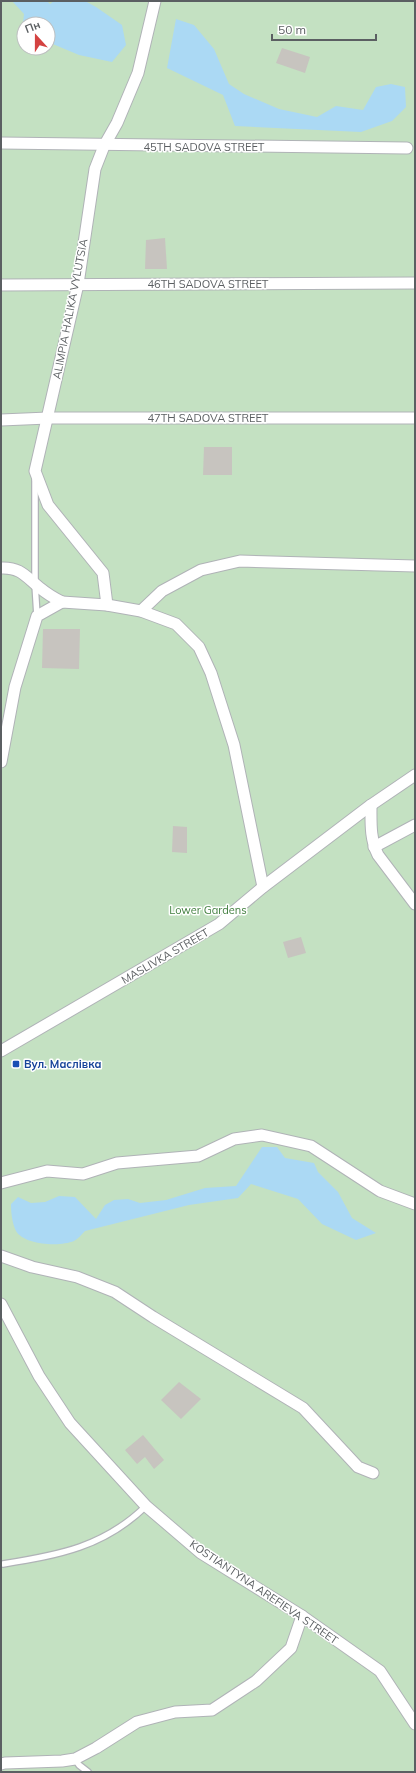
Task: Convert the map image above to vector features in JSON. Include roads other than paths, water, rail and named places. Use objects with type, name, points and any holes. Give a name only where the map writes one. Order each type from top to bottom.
[{"type":"street","name":"ALIMPIA HALIKA VYLUTSIA","points":[[35,471],[78,284],[95,169],[104,146],[118,123],[138,73],[155,1]]},
{"type":"street","name":"45TH SADOVA STREET","points":[[1,143],[104,146],[407,148]]},
{"type":"street","name":"46TH SADOVA STREET","points":[[1,285],[415,283]]},
{"type":"street","name":"47TH SADOVA STREET","points":[[1,420],[48,418],[415,418]]},
{"type":"street","points":[[35,471],[48,505],[103,574],[107,605]]},
{"type":"street","points":[[141,611],[162,591],[201,570],[240,561],[415,566]]},
{"type":"street","points":[[1,568],[11,567],[26,575],[35,584],[62,602],[107,605],[141,611],[176,624],[199,647],[211,673],[234,745],[263,887]]},
{"type":"street","points":[[1,762],[15,687],[37,616],[62,602]]},
{"type":"street","name":"MASLIVKA STREET","points":[[1,1051],[219,924],[263,887],[371,805],[415,775]]},
{"type":"street","points":[[371,805],[372,839],[374,847],[378,855],[415,904]]},
{"type":"street","points":[[374,847],[415,825]]},
{"type":"street","points":[[1,1183],[47,1171],[83,1174],[117,1163],[198,1156],[234,1139],[262,1135],[311,1146],[380,1190],[415,1204]]},
{"type":"street","points":[[1,1256],[32,1267],[77,1277],[116,1292],[153,1317],[303,1408],[358,1467],[373,1474]]},
{"type":"street","name":"KOSTIANTYNA AREFIEVA STREET","points":[[2,1309],[39,1376],[70,1423],[146,1506],[201,1553],[302,1616],[380,1671],[415,1724]]},
{"type":"street","points":[[1,1764],[75,1759],[96,1748],[137,1722],[175,1712],[212,1710],[256,1681],[291,1648],[302,1616]]},
{"type":"lane","points":[[35,471],[35,584],[37,616]]},
{"type":"lane","points":[[3,1564],[51,1556],[101,1539],[130,1522],[146,1506]]},
{"type":"lane","points":[[75,1759],[79,1765],[88,1772]]},
{"type":"water","points":[[12,1],[47,1],[50,4],[54,1],[85,1],[122,25],[126,45],[112,62],[79,55],[56,45],[56,16],[24,16],[24,14]]},
{"type":"water","points":[[176,19],[194,25],[214,49],[229,84],[244,94],[279,109],[317,117],[336,106],[363,110],[376,87],[391,84],[405,87],[406,107],[392,121],[361,132],[235,126],[223,95],[167,68]]},
{"type":"water","points":[[262,1147],[277,1147],[285,1158],[314,1163],[318,1172],[338,1192],[352,1218],[376,1233],[356,1240],[322,1224],[298,1199],[251,1184],[238,1198],[189,1205],[85,1231],[74,1241],[68,1243],[43,1244],[34,1242],[20,1236],[14,1225],[11,1204],[18,1197],[31,1203],[45,1202],[59,1196],[75,1197],[96,1219],[105,1205],[114,1200],[128,1199],[140,1203],[166,1200],[205,1188],[236,1186]]},
{"type":"place","name":"Вул. Маслівка","points":[[16,1064]]},
{"type":"park label","name":"Lower Gardens","points":[[208,910]]}]
